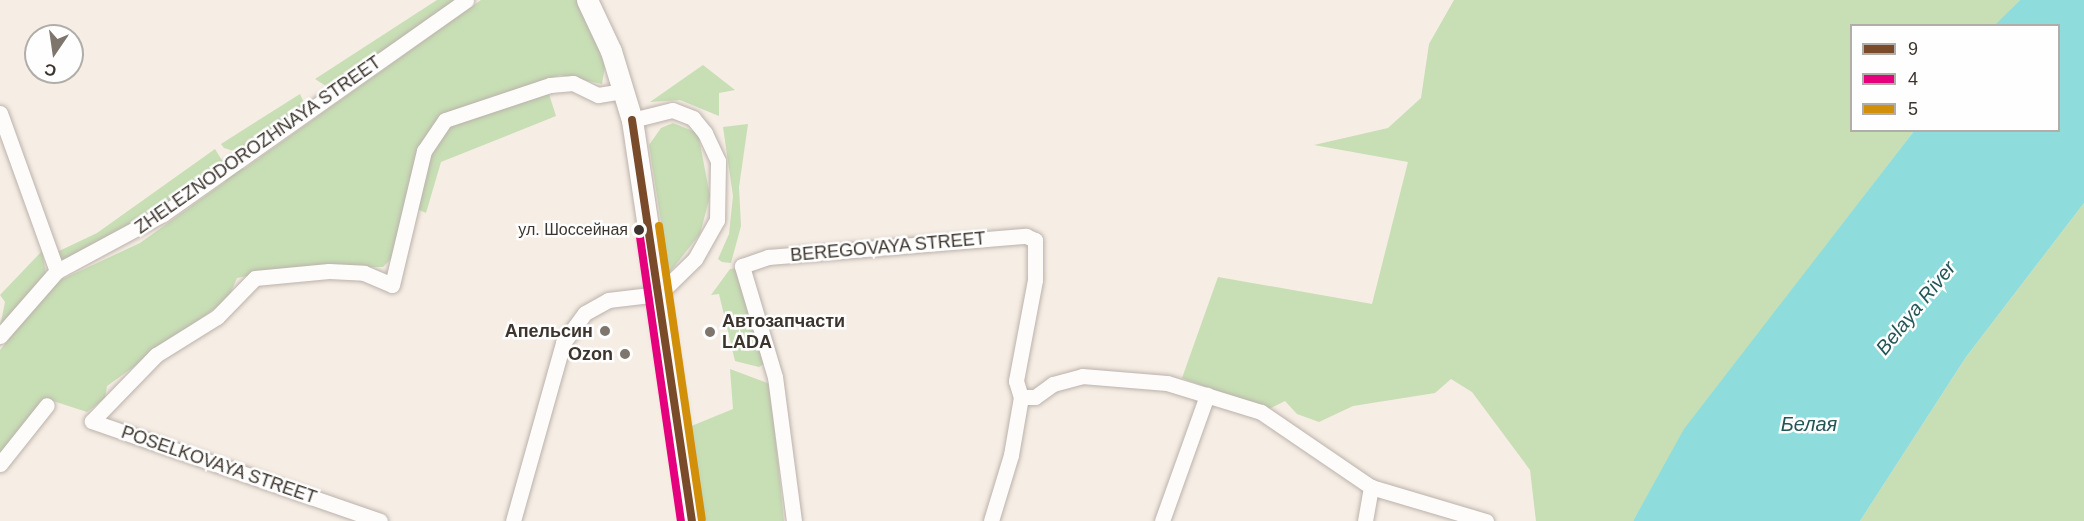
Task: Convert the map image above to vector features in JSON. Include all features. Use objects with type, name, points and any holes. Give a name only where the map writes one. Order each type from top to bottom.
[{"type":"main road","points":[[587,0],[624,91],[632,120],[692,521]]},
{"type":"street","name":"ZHELEZNODOROZHNAYA STREET","points":[[0,336],[57,271],[163,214],[466,0]]},
{"type":"street","name":"POSELKOVAYA STREET","points":[[381,521],[92,421],[156,355],[217,317],[255,278],[329,271],[364,273],[392,285],[424,151],[445,120],[550,85],[573,83],[598,94],[624,91]]},
{"type":"street","points":[[513,521],[563,343],[585,313],[608,300],[659,294],[695,259],[717,220],[718,161],[693,118],[672,110],[632,120]]},
{"type":"street","points":[[0,113],[57,271]]},
{"type":"street","name":"BEREGOVAYA STREET","points":[[794,521],[775,377],[742,266],[768,257],[1026,236],[1035,240],[1035,280],[1016,381],[1021,397]]},
{"type":"street","points":[[992,521],[1021,397],[1035,398],[1053,384],[1082,376],[1167,383],[1261,412],[1371,487],[1486,521]]},
{"type":"street","points":[[1162,521],[1207,395]]},
{"type":"street","points":[[0,464],[47,405]]},
{"type":"street","points":[[1365,521],[1371,487]]},
{"type":"green space","points":[[437,0],[458,0],[329,88],[315,79]]},
{"type":"green space","points":[[481,0],[580,0],[605,66],[602,84],[560,75],[441,119],[394,256],[383,267],[287,268],[237,278],[228,299],[107,386],[105,398],[87,412],[47,399],[0,458],[0,350],[54,283],[140,243],[225,182],[228,174],[240,165],[244,169]]},
{"type":"green space","points":[[1454,0],[2020,0],[1997,24],[1850,24],[1850,132],[1913,132],[1685,430],[1633,521],[1536,521],[1530,470],[1472,392],[1451,379],[1435,393],[1353,406],[1319,422],[1297,414],[1285,401],[1267,410],[1182,378],[1218,277],[1372,304],[1408,162],[1314,145],[1388,128],[1421,98],[1429,44]]},
{"type":"green space","points":[[703,65],[735,90],[719,93],[719,116],[680,100],[650,102]]},
{"type":"green space","points":[[548,91],[556,116],[441,162],[426,213],[415,208],[435,135],[442,126]]},
{"type":"green space","points":[[300,94],[306,107],[240,153],[224,148],[221,144]]},
{"type":"green space","points":[[673,123],[698,133],[710,196],[700,234],[669,273],[649,145],[661,128]]},
{"type":"green space","points":[[748,124],[739,187],[741,226],[731,263],[722,262],[718,259],[729,234],[733,196],[723,127]]},
{"type":"green space","points":[[215,149],[223,162],[158,210],[64,260],[57,257],[57,252],[97,233]]},
{"type":"green space","points":[[2084,203],[2084,521],[1860,521],[1966,357]]},
{"type":"green space","points":[[42,251],[46,273],[0,327],[5,302],[0,295]]},
{"type":"green space","points":[[737,268],[764,364],[759,367],[735,361],[719,294],[711,295],[730,269]]},
{"type":"green space","points":[[730,369],[770,384],[784,521],[703,521],[689,427],[733,409]]},
{"type":"water","name":"Белая","points":[[2020,0],[2084,0],[2084,203],[1966,357],[1860,521],[1633,521],[1684,429],[1913,132],[2060,132],[2060,24],[1996,24]]},
{"type":"transit line","name":"9","points":[[632,120],[692,521]]},
{"type":"transit line","name":"5","points":[[659,226],[702,519]]},
{"type":"transit line","name":"4","points":[[639,230],[681,521]]},
{"type":"place","name":"ул. Шоссейная","points":[[639,230]]},
{"type":"place","name":"Апельсин","points":[[605,331]]},
{"type":"place","name":"Автозапчасти LADA","points":[[710,332]]},
{"type":"place","name":"Ozon","points":[[625,354]]},
{"type":"water label","name":"Belaya River","points":[[1916,308]]}]
